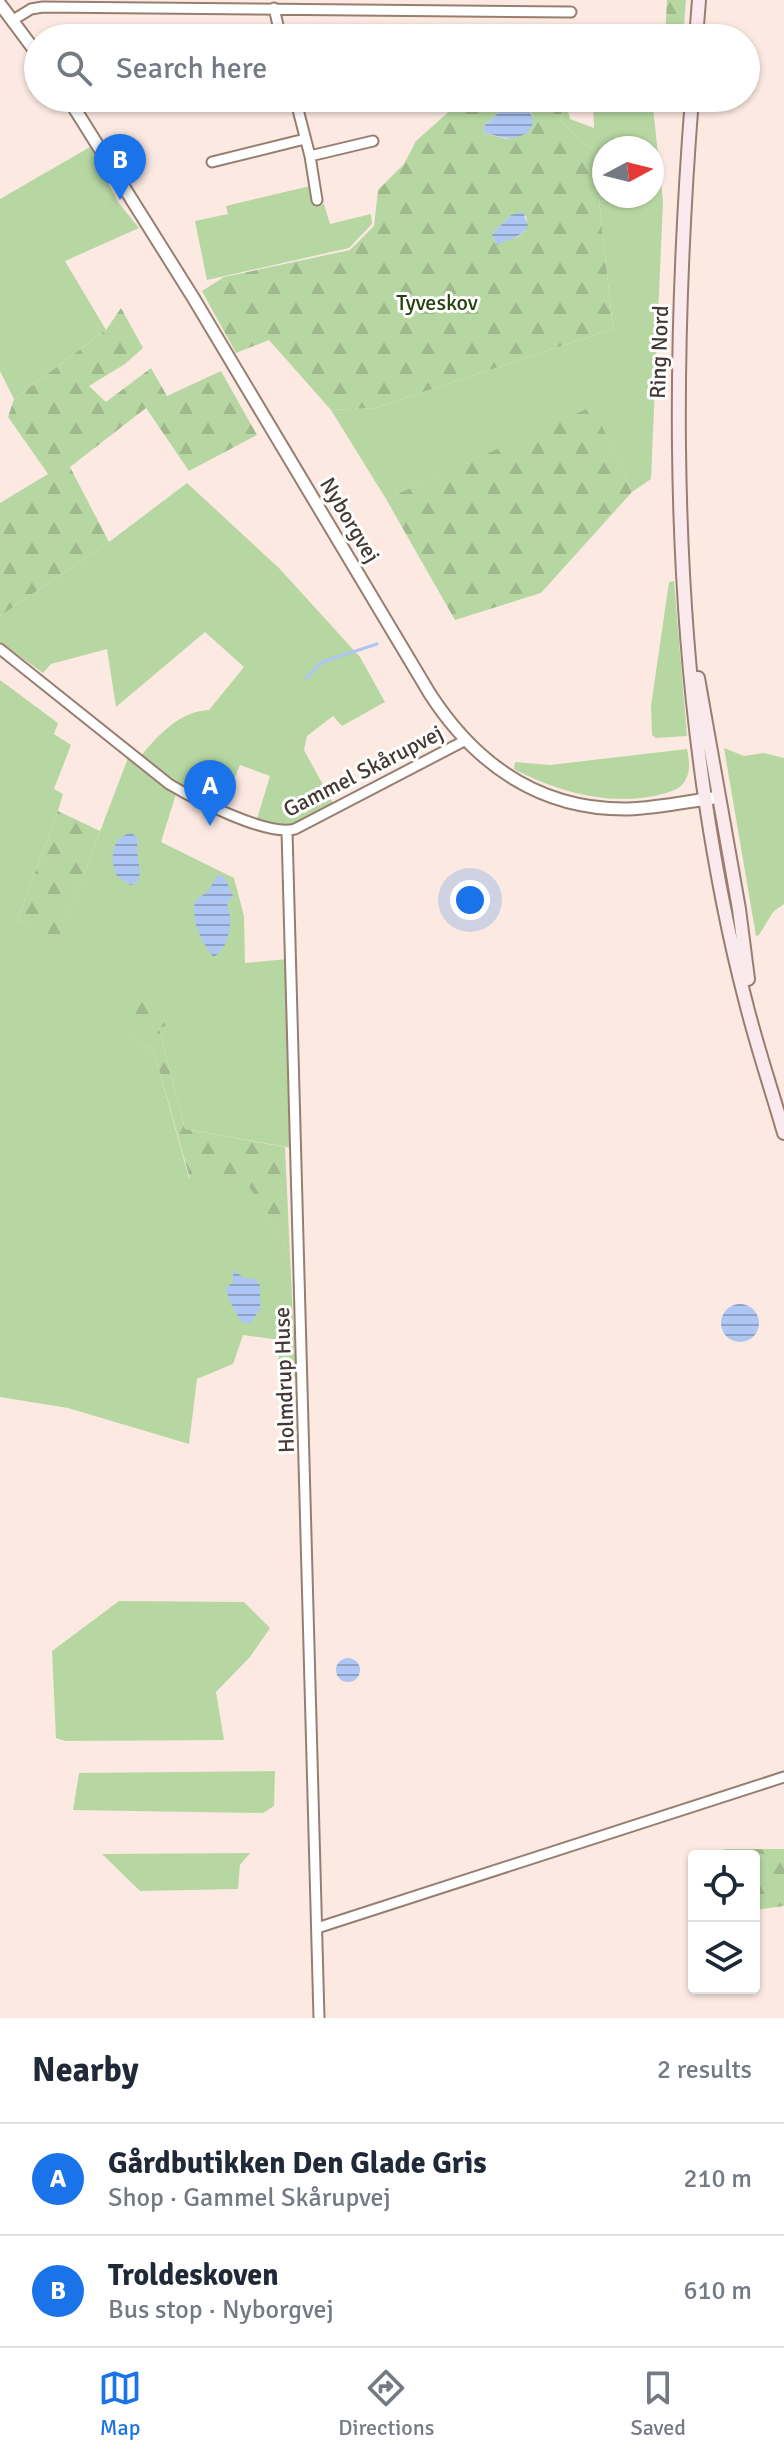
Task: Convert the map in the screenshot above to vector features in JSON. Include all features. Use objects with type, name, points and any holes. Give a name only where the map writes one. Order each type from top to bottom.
[{"type":"main road","points":[[697,24],[699,0]]},
{"type":"main road","name":"Ring Nord","points":[[691,112],[677,401],[685,608],[705,799]]},
{"type":"main road","name":"Ring Nord","points":[[685,608],[720,797]]},
{"type":"main road","points":[[720,797],[764,1063]]},
{"type":"main road","points":[[705,799],[745,1000],[784,1133]]},
{"type":"street","points":[[0,4],[24,35]]},
{"type":"street","points":[[13,20],[31,9],[43,7],[241,4],[274,8],[342,4],[500,5],[571,12]]},
{"type":"street","points":[[274,8],[278,24]]},
{"type":"street","name":"Nyborgvej","points":[[77,112],[194,299],[430,694],[464,741],[527,786],[576,803],[627,809],[720,797]]},
{"type":"street","points":[[298,112],[317,200]]},
{"type":"street","points":[[212,162],[305,139]]},
{"type":"street","points":[[310,156],[373,141]]},
{"type":"street","name":"Gammel Skårupvej","points":[[0,649],[169,784],[197,801],[274,830],[287,831],[464,741]]},
{"type":"street","name":"Holmdrup Huse","points":[[287,831],[319,2018]]},
{"type":"street","points":[[317,1928],[784,1777]]},
{"type":"green space","points":[[667,0],[686,0],[684,24],[666,24]]},
{"type":"green space","name":"Tyveskov","points":[[448,112],[499,112],[483,127],[485,133],[507,139],[528,131],[530,112],[562,112],[562,122],[592,150],[592,208],[600,208],[613,329],[375,408],[331,410],[269,340],[236,353],[202,291],[224,277],[350,250],[374,226],[378,190],[404,164],[416,141]],"holes":[[[511,215],[526,216],[527,226],[518,237],[492,234]]]},
{"type":"green space","points":[[562,112],[568,112],[570,119],[594,128],[593,112],[653,112],[656,136],[592,136],[592,150],[562,122]]},
{"type":"green space","points":[[90,147],[118,202],[139,228],[65,261],[106,330],[14,399],[0,371],[0,199]]},
{"type":"green space","points":[[310,186],[314,206],[324,204],[330,224],[371,214],[372,224],[349,248],[207,280],[195,221],[228,214],[226,206]]},
{"type":"green space","points":[[600,208],[663,208],[651,479],[632,492],[593,407],[386,499],[331,410],[375,408],[613,329]]},
{"type":"green space","points":[[121,308],[143,348],[125,364],[89,386],[106,402],[151,368],[167,396],[221,371],[257,435],[189,471],[146,408],[70,467],[109,542],[0,616],[0,503],[48,474],[8,417],[14,399],[106,330]]},
{"type":"green space","points":[[593,406],[632,492],[541,593],[455,620],[386,499]]},
{"type":"green space","points":[[187,483],[279,568],[360,657],[385,702],[342,726],[333,716],[307,736],[304,750],[333,803],[297,824],[280,826],[257,819],[270,776],[240,765],[223,805],[190,792],[141,756],[162,732],[179,719],[209,710],[244,667],[205,632],[116,707],[107,649],[51,664],[43,673],[0,642],[0,616],[109,542]]},
{"type":"green space","points":[[674,581],[687,736],[656,738],[652,735],[651,706],[669,582]]},
{"type":"green space","points":[[0,680],[58,723],[54,734],[71,745],[54,789],[63,794],[58,811],[17,921],[59,939],[128,758],[176,794],[161,842],[234,878],[244,916],[245,963],[287,959],[292,1148],[185,1129],[159,1028],[130,1034],[154,1052],[189,1178],[243,1176],[290,1254],[296,1378],[278,1376],[279,1344],[273,1339],[243,1335],[233,1364],[197,1379],[189,1444],[68,1408],[0,1397]]},
{"type":"green space","points":[[724,748],[744,756],[764,753],[784,758],[784,904],[773,912],[756,936]]},
{"type":"green space","points":[[687,749],[689,768],[682,785],[672,791],[647,797],[588,796],[550,785],[514,769],[515,762],[550,765]]},
{"type":"green space","points":[[58,811],[100,831],[59,940],[17,921]]},
{"type":"green space","points":[[124,994],[175,1006],[182,1020],[159,1028],[185,1129],[285,1147],[290,1254],[243,1177],[190,1179],[154,1052],[130,1034],[113,1004]]},
{"type":"green space","points":[[119,1601],[244,1602],[270,1628],[250,1657],[216,1692],[224,1740],[65,1741],[56,1738],[52,1651]]},
{"type":"green space","points":[[275,1771],[274,1806],[263,1813],[73,1810],[79,1773]]},
{"type":"green space","points":[[784,1849],[784,1906],[760,1909],[760,1850],[724,1850]]},
{"type":"green space","points":[[250,1853],[240,1865],[238,1889],[140,1891],[102,1854]]},
{"type":"water","points":[[499,112],[530,112],[533,120],[530,130],[511,138],[485,133],[483,127]]},
{"type":"water","points":[[523,212],[528,226],[525,230],[497,245],[492,234],[511,215]]},
{"type":"water","points":[[132,833],[138,839],[140,873],[137,883],[130,885],[117,876],[113,856],[116,843]]},
{"type":"water","points":[[217,876],[224,876],[233,896],[227,904],[229,934],[223,948],[213,957],[198,931],[194,909],[195,901],[208,891]]},
{"type":"water","points":[[233,1270],[244,1278],[255,1279],[260,1285],[260,1309],[250,1324],[242,1322],[228,1297],[226,1288],[233,1282]]},
{"type":"water","points":[[740,1304],[753,1310],[759,1323],[753,1336],[740,1342],[727,1336],[721,1323],[727,1310]]},
{"type":"water","points":[[348,1658],[356,1662],[360,1670],[356,1678],[348,1682],[340,1678],[336,1670],[340,1662]]},
{"type":"waterway","points":[[306,678],[322,662],[377,644]]},
{"type":"place","name":"Troldeskoven","points":[[120,200]]},
{"type":"place","name":"Gårdbutikken Den Glade Gris","points":[[210,826]]}]
